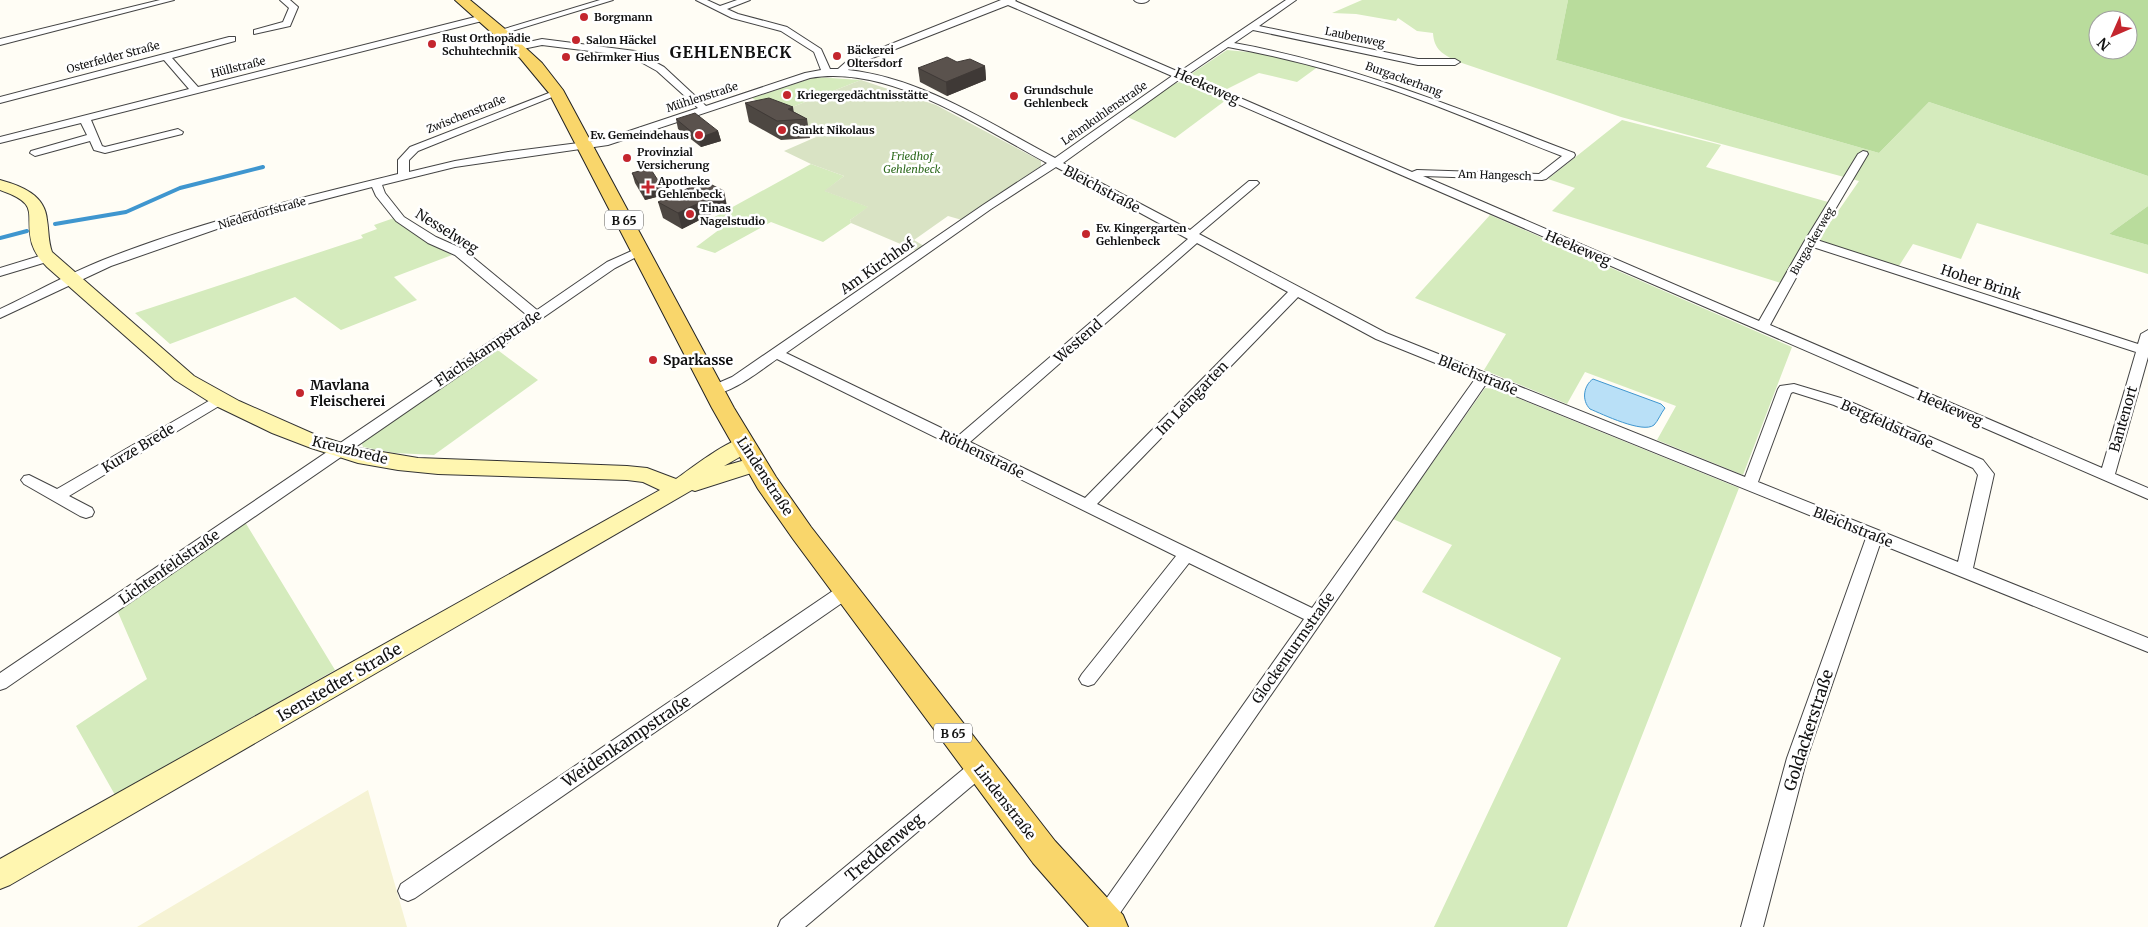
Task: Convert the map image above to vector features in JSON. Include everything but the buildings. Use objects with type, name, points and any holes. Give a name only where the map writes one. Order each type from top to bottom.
[{"type":"main road","name":"Lindenstraße","points":[[462,0],[518,47],[544,72],[557,92],[714,390],[751,455],[802,533],[1044,852],[1106,922]]},
{"type":"main road","points":[[0,186],[21,192],[34,203],[39,212],[41,248],[46,258],[72,278]]},
{"type":"main road","name":"Kreuzbrede","points":[[72,278],[186,379],[218,400],[300,437],[338,450],[371,458],[430,467],[627,473],[647,476],[678,489]]},
{"type":"main road","name":"Isenstedter Straße","points":[[0,875],[678,489],[751,455]]},
{"type":"street","points":[[0,42],[170,0]]},
{"type":"street","points":[[257,32],[287,24],[294,7],[284,0]]},
{"type":"street","points":[[499,32],[609,0]]},
{"type":"street","points":[[700,0],[735,16],[784,29],[818,51],[826,72]]},
{"type":"street","points":[[719,9],[746,0]]},
{"type":"street","points":[[1138,0],[1145,0]]},
{"type":"street","name":"Lehmkuhlenstraße","points":[[1055,163],[1225,44],[1292,0]]},
{"type":"street","points":[[842,71],[849,64],[1008,1]]},
{"type":"street","name":"Heekeweg","points":[[1008,1],[2148,494]]},
{"type":"street","name":"Hüllstraße","points":[[0,140],[483,18]]},
{"type":"street","name":"Laubenweg","points":[[1252,27],[1418,62],[1455,62]]},
{"type":"street","name":"Osterfelder Straße","points":[[0,100],[232,39]]},
{"type":"street","points":[[518,47],[542,42],[632,52],[643,57],[688,92],[704,109]]},
{"type":"street","name":"Burgackerhang","points":[[1225,44],[1280,54],[1347,72],[1404,91],[1570,155]]},
{"type":"street","points":[[166,56],[196,91]]},
{"type":"street","name":"Bleichstraße","points":[[826,72],[842,71],[876,78],[935,100],[1381,336],[2148,645]]},
{"type":"street","name":"Mühlenstraße","points":[[585,147],[604,143],[808,75],[826,72]]},
{"type":"street","name":"Zwischenstraße","points":[[404,175],[401,164],[402,160],[405,155],[414,149],[557,92]]},
{"type":"street","points":[[85,119],[98,148],[105,150],[178,132]]},
{"type":"street","points":[[35,153],[93,137]]},
{"type":"street","name":"Niederdorfstraße","points":[[0,314],[72,278],[149,248],[216,226],[404,175],[508,155],[585,147]]},
{"type":"street","name":"Burgackerweg","points":[[1762,328],[1810,242],[1863,154]]},
{"type":"street","name":"Am Hangesch","points":[[1413,176],[1417,173],[1542,177],[1570,155]]},
{"type":"street","name":"Am Kirchhof","points":[[714,390],[737,380],[987,207],[1055,163]]},
{"type":"street","name":"Nesselweg","points":[[376,182],[380,194],[400,219],[432,240],[459,252],[536,316]]},
{"type":"street","name":"Westend","points":[[960,443],[1253,183]]},
{"type":"street","name":"Hoher Brink","points":[[1810,242],[2143,350]]},
{"type":"street","name":"Flachskampstraße","points":[[338,450],[612,265],[640,252]]},
{"type":"street","points":[[0,272],[46,258]]},
{"type":"street","name":"Im Leingarten","points":[[1087,505],[1296,292]]},
{"type":"street","name":"Bantenort","points":[[2107,476],[2148,334]]},
{"type":"street","name":"Röthenstraße","points":[[776,353],[1315,617]]},
{"type":"street","name":"Glockenturmstraße","points":[[1106,922],[1113,906],[1484,378]]},
{"type":"street","name":"Bergfeldstraße","points":[[1749,485],[1785,389],[1794,388],[1839,402],[1978,464],[1986,474],[1964,571]]},
{"type":"street","name":"Kurze Brede","points":[[57,496],[218,400]]},
{"type":"street","name":"Lichtenfeldstraße","points":[[0,683],[338,450]]},
{"type":"street","points":[[29,480],[86,512]]},
{"type":"street","name":"Goldackerstraße","points":[[1752,927],[1797,758],[1875,535]]},
{"type":"street","points":[[1088,679],[1187,554]]},
{"type":"street","name":"Weidenkampstraße","points":[[408,891],[846,591]]},
{"type":"street","name":"Treddenweg","points":[[789,927],[979,768]]},
{"type":"shaded area","points":[[368,790],[407,927],[137,927]]},
{"type":"green space","points":[[1362,0],[1568,0],[1556,60],[1879,153],[1929,102],[2148,176],[2148,206],[2109,234],[2148,245],[2148,274],[1977,223],[1961,259],[1913,244],[1897,269],[1816,243],[1859,181],[1621,117],[1456,61],[1443,54],[1437,47],[1433,33],[1417,31],[1398,18],[1396,21],[1356,14],[1332,13]]},
{"type":"green space","points":[[1568,0],[2148,0],[2148,176],[1929,102],[1879,153],[1556,60]]},
{"type":"green space","points":[[1227,50],[1258,53],[1319,66],[1297,82],[1259,73],[1227,89],[1191,74]]},
{"type":"green space","points":[[815,77],[861,80],[777,113],[752,98]]},
{"type":"green space","name":"Friedhof Gehlenbeck","points":[[861,80],[936,105],[1041,161],[1041,166],[962,220],[948,216],[914,240],[924,246],[917,251],[851,223],[850,220],[868,207],[824,191],[844,176],[811,164],[784,151],[816,137],[777,113]]},
{"type":"green space","points":[[1184,81],[1226,100],[1175,138],[1125,116],[1176,83]]},
{"type":"green space","points":[[1622,120],[1721,145],[1706,167],[1828,202],[1781,283],[1552,211],[1575,188],[1548,179]]},
{"type":"green space","points":[[811,164],[844,176],[825,191],[869,207],[850,220],[851,223],[823,242],[771,222],[715,253],[696,247],[720,229],[709,220]]},
{"type":"green space","points":[[2148,206],[2148,245],[2109,234]]},
{"type":"green space","points":[[1490,215],[1792,347],[1743,475],[1657,440],[1676,406],[1585,372],[1567,404],[1484,370],[1506,334],[1415,298]]},
{"type":"green space","points":[[394,218],[427,242],[452,255],[394,277],[417,300],[341,330],[295,297],[170,344],[135,313],[363,238],[361,235],[377,229],[374,225]]},
{"type":"green space","points":[[491,351],[499,351],[538,380],[434,455],[395,453],[363,447],[361,441]]},
{"type":"green space","points":[[1485,388],[1495,389],[1739,488],[1567,927],[1434,927],[1561,658],[1422,592],[1452,545],[1393,519]]},
{"type":"green space","points":[[245,522],[335,670],[115,795],[76,726],[147,679],[117,610]]},
{"type":"water","points":[[1593,379],[1661,404],[1665,408],[1654,425],[1649,427],[1632,425],[1613,419],[1590,409],[1585,401],[1587,385]]},
{"type":"waterway","points":[[55,224],[126,212],[180,188],[263,167]]},
{"type":"waterway","points":[[0,238],[27,231]]},
{"type":"place","name":"Borgmann","points":[[584,17]]},
{"type":"place","name":"Salon Häckel","points":[[576,40]]},
{"type":"place","name":"Rust Orthopädie Schuhtechnik","points":[[432,44]]},
{"type":"place","name":"Bäckerei Oltersdorf","points":[[837,56]]},
{"type":"place","name":"Gehrmker Hius","points":[[566,57]]},
{"type":"place","name":"Kriegergedächtnisstätte","points":[[787,95]]},
{"type":"place","name":"Grundschule Gehlenbeck","points":[[1014,96]]},
{"type":"place","name":"Sankt Nikolaus","points":[[782,130]]},
{"type":"place","name":"Ev. Gemeindehaus","points":[[699,135]]},
{"type":"place","name":"Provinzial Versicherung","points":[[627,158]]},
{"type":"place","name":"Apotheke Gehlenbeck","points":[[648,187]]},
{"type":"place","name":"Tinas Nagelstudio","points":[[690,214]]},
{"type":"place","name":"Ev. Kingergarten Gehlenbeck","points":[[1086,234]]},
{"type":"place","name":"Sparkasse","points":[[653,360]]},
{"type":"place","name":"Mavlana Fleischerei","points":[[300,393]]},
{"type":"district","name":"GEHLENBECK","points":[[731,52]]}]
